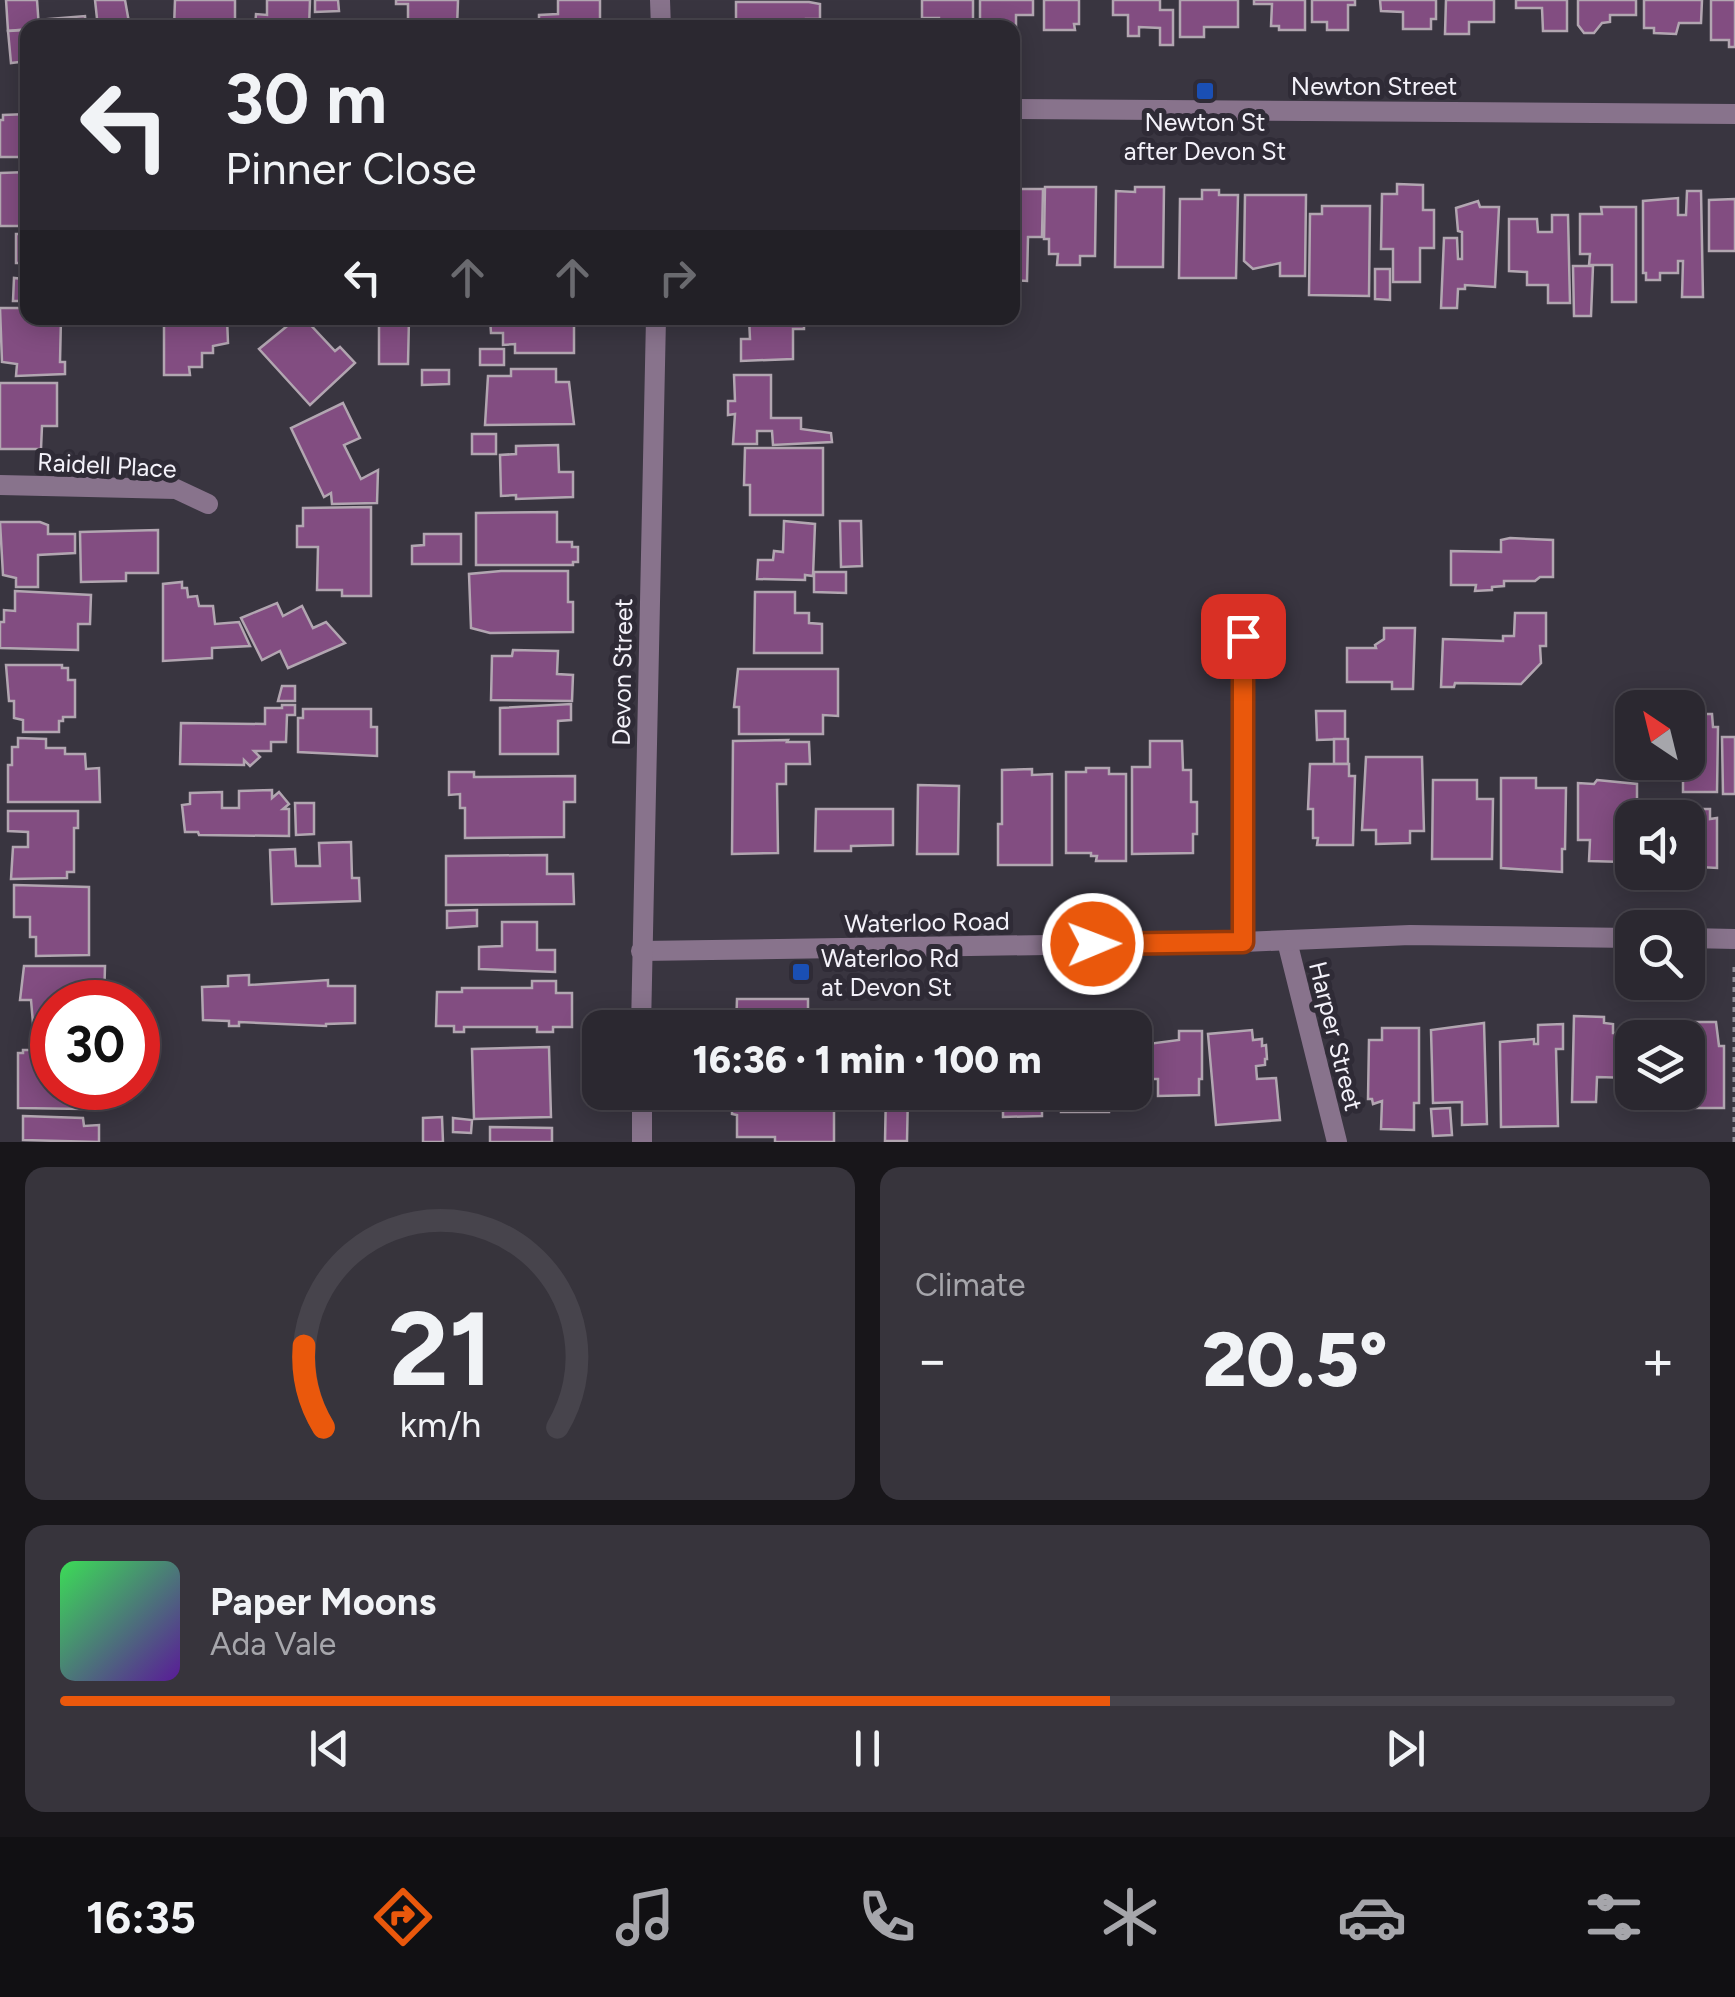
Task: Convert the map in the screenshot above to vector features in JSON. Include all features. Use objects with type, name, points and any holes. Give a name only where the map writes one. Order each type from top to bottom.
[{"type":"street","name":"Newton Street","points":[[1020,109],[1735,114]]},
{"type":"street","name":"Devon Street","points":[[642,1010],[656,325]]},
{"type":"street","name":"Raidell Place","points":[[0,485],[176,489],[208,504]]},
{"type":"street","points":[[1243,636],[1243,942]]},
{"type":"street","name":"Waterloo Road","points":[[641,951],[1243,942],[1410,935],[1615,938]]},
{"type":"street","points":[[1705,938],[1735,939]]},
{"type":"street","name":"Harper Street","points":[[1287,941],[1336,1142]]},
{"type":"street","points":[[642,1110],[642,1142]]},
{"type":"path","points":[[1735,939],[1735,1142]]},
{"type":"building","points":[[6,0],[37,0],[38,20],[20,20],[20,30],[8,31]]},
{"type":"building","points":[[95,0],[125,0],[129,20],[97,20]]},
{"type":"building","points":[[175,0],[235,0],[235,20],[174,20]]},
{"type":"building","points":[[267,0],[310,0],[309,20],[256,20],[256,14],[267,15]]},
{"type":"building","points":[[315,0],[338,0],[339,11],[315,12]]},
{"type":"building","points":[[396,0],[458,0],[457,20],[408,20],[408,4],[396,4]]},
{"type":"building","points":[[558,0],[600,0],[600,20],[539,20],[539,15],[558,14]]},
{"type":"building","points":[[922,0],[973,0],[973,20],[922,18]]},
{"type":"building","points":[[980,0],[1033,0],[1033,15],[1016,15],[1016,20],[980,20]]},
{"type":"building","points":[[1044,0],[1079,0],[1079,24],[1074,24],[1075,30],[1044,30]]},
{"type":"building","points":[[1113,0],[1160,0],[1160,10],[1173,10],[1173,45],[1160,45],[1160,28],[1139,27],[1139,36],[1128,36],[1128,15],[1113,15]]},
{"type":"building","points":[[1180,0],[1238,0],[1238,27],[1204,27],[1204,37],[1180,37]]},
{"type":"building","points":[[1254,0],[1305,0],[1305,30],[1279,30],[1279,26],[1271,26],[1272,4],[1254,4]]},
{"type":"building","points":[[1312,0],[1355,0],[1355,5],[1348,5],[1348,30],[1327,30],[1327,22],[1312,22]]},
{"type":"building","points":[[1380,0],[1436,0],[1436,19],[1431,19],[1431,29],[1403,29],[1403,12],[1381,11]]},
{"type":"building","points":[[1446,0],[1494,0],[1494,22],[1469,22],[1469,34],[1445,34]]},
{"type":"building","points":[[1516,0],[1567,0],[1567,31],[1543,31],[1542,8],[1516,8]]},
{"type":"building","points":[[1578,0],[1636,0],[1636,15],[1610,15],[1610,22],[1602,23],[1594,33],[1584,33],[1578,25]]},
{"type":"building","points":[[1644,0],[1702,0],[1701,23],[1679,23],[1676,34],[1654,33],[1654,28],[1644,28]]},
{"type":"building","points":[[1711,0],[1735,0],[1735,47],[1729,47],[1729,40],[1711,40]]},
{"type":"building","points":[[736,2],[820,4],[820,19],[736,20]]},
{"type":"building","points":[[85,16],[85,20],[38,20]]},
{"type":"building","points":[[20,30],[20,62],[11,63],[8,31]]},
{"type":"building","points":[[20,114],[20,157],[0,157],[3,115]]},
{"type":"building","points":[[20,172],[20,226],[0,226],[0,173]]},
{"type":"building","points":[[1397,184],[1423,185],[1423,210],[1434,210],[1434,248],[1420,248],[1420,282],[1393,282],[1393,249],[1381,249],[1382,194],[1397,194]]},
{"type":"building","points":[[1045,187],[1096,187],[1095,256],[1080,256],[1080,265],[1057,265],[1058,254],[1049,254],[1049,239],[1044,239]]},
{"type":"building","points":[[1135,187],[1164,187],[1163,267],[1115,267],[1116,191],[1135,192]]},
{"type":"building","points":[[1020,189],[1043,189],[1042,237],[1028,237],[1027,281],[1020,281]]},
{"type":"building","points":[[1202,190],[1238,195],[1236,278],[1179,278],[1180,199],[1202,199]]},
{"type":"building","points":[[1687,191],[1701,191],[1703,297],[1682,297],[1683,261],[1678,261],[1678,273],[1660,273],[1660,280],[1646,280],[1643,273],[1643,201],[1678,198],[1678,215],[1686,215]]},
{"type":"building","points":[[1245,195],[1306,195],[1305,276],[1280,276],[1280,263],[1253,269],[1244,261]]},
{"type":"building","points":[[1735,199],[1735,251],[1709,251],[1709,200]]},
{"type":"building","points":[[1478,201],[1480,207],[1499,207],[1495,287],[1465,285],[1465,289],[1458,289],[1457,308],[1441,308],[1444,238],[1457,238],[1458,259],[1462,259],[1462,232],[1458,231],[1456,208]]},
{"type":"building","points":[[1322,206],[1370,206],[1369,296],[1309,295],[1310,214],[1322,214]]},
{"type":"building","points":[[1601,207],[1636,207],[1636,302],[1612,302],[1612,265],[1589,265],[1590,254],[1580,254],[1580,214],[1602,214]]},
{"type":"building","points":[[1552,215],[1568,215],[1570,303],[1548,303],[1548,285],[1527,285],[1527,272],[1509,271],[1509,219],[1537,219],[1538,232],[1552,232]]},
{"type":"building","points":[[16,234],[20,234],[20,263],[16,263]]},
{"type":"building","points":[[1573,266],[1593,266],[1591,316],[1574,316]]},
{"type":"building","points":[[1375,269],[1390,269],[1390,300],[1375,299]]},
{"type":"building","points":[[14,278],[20,279],[20,301],[13,301]]},
{"type":"building","points":[[0,308],[20,308],[20,325],[61,325],[60,362],[65,362],[65,374],[16,376],[17,364],[2,362]]},
{"type":"building","points":[[164,325],[227,325],[228,343],[213,346],[213,353],[202,353],[202,367],[189,367],[190,375],[164,375]]},
{"type":"building","points":[[288,325],[311,325],[335,351],[340,347],[355,363],[310,405],[259,349]]},
{"type":"building","points":[[379,325],[409,325],[408,364],[379,364]]},
{"type":"building","points":[[490,325],[574,325],[574,353],[515,353],[515,344],[503,345],[503,333],[491,333]]},
{"type":"building","points":[[749,325],[804,325],[804,329],[793,329],[793,359],[741,361],[741,339],[750,339]]},
{"type":"building","points":[[480,349],[504,349],[504,365],[480,365]]},
{"type":"building","points":[[511,369],[556,369],[556,382],[569,382],[574,424],[485,425],[488,376],[511,376]]},
{"type":"building","points":[[422,370],[449,370],[449,384],[422,385]]},
{"type":"building","points":[[734,375],[771,375],[771,418],[801,418],[801,429],[831,433],[832,442],[773,445],[772,431],[757,431],[757,444],[733,444],[735,414],[728,415],[728,401],[735,401]]},
{"type":"building","points":[[0,383],[57,383],[57,426],[42,426],[41,449],[0,449]]},
{"type":"building","points":[[343,403],[360,438],[344,445],[361,479],[378,470],[377,503],[332,504],[331,493],[324,497],[291,428]]},
{"type":"building","points":[[472,434],[496,434],[496,454],[472,454]]},
{"type":"building","points":[[558,445],[559,472],[573,472],[573,497],[501,496],[500,455],[516,454],[516,446]]},
{"type":"building","points":[[745,448],[823,448],[823,515],[750,515],[750,485],[744,485]]},
{"type":"building","points":[[371,507],[371,596],[342,596],[342,590],[317,590],[318,547],[297,547],[297,526],[303,526],[303,508]]},
{"type":"building","points":[[557,512],[557,542],[572,542],[572,547],[578,547],[578,562],[476,565],[476,513]]},
{"type":"building","points":[[784,521],[815,524],[813,576],[805,575],[805,580],[757,579],[758,560],[773,560],[774,551],[783,552]]},
{"type":"building","points":[[840,521],[861,521],[862,566],[841,567]]},
{"type":"building","points":[[0,522],[40,522],[48,525],[48,534],[75,534],[75,553],[38,555],[38,587],[16,587],[16,578],[3,575]]},
{"type":"building","points":[[158,530],[158,573],[126,573],[126,581],[81,582],[80,532]]},
{"type":"building","points":[[424,534],[461,534],[461,564],[412,564],[412,546],[424,545]]},
{"type":"building","points":[[1501,540],[1553,540],[1553,577],[1504,581],[1504,586],[1492,590],[1475,591],[1476,585],[1451,585],[1451,551],[1501,552]]},
{"type":"building","points":[[568,571],[573,632],[490,633],[471,628],[469,574]]},
{"type":"building","points":[[814,572],[846,572],[846,593],[814,592]]},
{"type":"building","points":[[182,582],[188,597],[197,596],[199,606],[213,606],[215,624],[239,622],[250,646],[212,648],[212,658],[163,661],[163,584]]},
{"type":"building","points":[[15,591],[91,595],[90,624],[78,624],[78,650],[0,648],[0,622],[4,622],[4,610],[15,611]]},
{"type":"building","points":[[755,592],[795,592],[795,613],[809,613],[809,623],[822,624],[822,653],[754,653]]},
{"type":"building","points":[[277,603],[283,616],[302,606],[313,628],[326,622],[345,643],[288,668],[280,651],[262,660],[241,618]]},
{"type":"building","points":[[1515,613],[1546,613],[1546,646],[1540,646],[1541,663],[1521,684],[1455,683],[1454,687],[1441,687],[1443,639],[1503,641],[1503,636],[1514,636]]},
{"type":"building","points":[[1384,628],[1415,628],[1413,689],[1392,689],[1392,682],[1347,682],[1347,648],[1376,648],[1384,639]]},
{"type":"building","points":[[513,650],[558,651],[557,674],[573,675],[572,701],[491,700],[492,656],[512,656]]},
{"type":"building","points":[[6,665],[68,668],[68,680],[75,680],[75,717],[63,717],[59,732],[23,732],[23,720],[14,718],[14,701],[9,701]]},
{"type":"building","points":[[738,669],[838,669],[838,716],[823,715],[823,734],[739,734],[739,707],[734,707]]},
{"type":"building","points":[[282,686],[295,686],[295,701],[278,701]]},
{"type":"building","points":[[571,704],[571,720],[558,721],[558,754],[500,754],[500,708]]},
{"type":"building","points":[[295,705],[295,715],[287,715],[286,742],[271,742],[271,751],[254,751],[260,757],[250,766],[244,760],[244,765],[180,764],[181,723],[265,724],[265,708]]},
{"type":"building","points":[[303,709],[371,709],[371,727],[377,727],[377,756],[298,752],[298,718],[303,718]]},
{"type":"building","points":[[1316,711],[1345,711],[1345,739],[1317,740]]},
{"type":"building","points":[[1705,714],[1712,714],[1713,727],[1718,727],[1717,792],[1683,792],[1683,780],[1705,780]]},
{"type":"building","points":[[1722,737],[1735,737],[1735,794],[1723,794]]},
{"type":"building","points":[[18,738],[46,739],[46,748],[65,748],[65,754],[85,754],[86,769],[99,768],[100,802],[8,802],[8,765],[12,765],[12,747],[18,747]]},
{"type":"building","points":[[1334,739],[1348,739],[1348,764],[1334,764]]},
{"type":"building","points":[[733,741],[809,742],[810,764],[786,764],[786,784],[777,784],[778,853],[732,854]]},
{"type":"building","points":[[1150,741],[1182,741],[1183,770],[1191,770],[1191,802],[1197,802],[1193,853],[1132,854],[1132,767],[1150,767]]},
{"type":"building","points":[[1366,757],[1422,757],[1424,831],[1410,831],[1410,843],[1376,844],[1376,830],[1362,830]]},
{"type":"building","points":[[1310,764],[1349,764],[1349,776],[1355,776],[1353,845],[1317,845],[1318,838],[1313,838],[1313,809],[1308,809]]},
{"type":"building","points":[[1086,768],[1109,768],[1109,774],[1126,774],[1126,861],[1096,861],[1097,856],[1091,853],[1066,853],[1066,772],[1086,772]]},
{"type":"building","points":[[1032,769],[1032,775],[1052,774],[1052,865],[998,865],[1002,770]]},
{"type":"building","points":[[449,772],[474,772],[474,777],[575,776],[575,802],[564,802],[564,837],[465,838],[465,808],[460,808],[460,794],[449,795]]},
{"type":"building","points":[[1501,778],[1536,778],[1536,788],[1566,788],[1562,872],[1501,868]]},
{"type":"building","points":[[1433,780],[1477,780],[1477,799],[1493,799],[1492,859],[1432,859]]},
{"type":"building","points":[[1597,780],[1637,784],[1637,800],[1615,800],[1615,862],[1589,861],[1590,840],[1578,840],[1578,783],[1594,784]]},
{"type":"building","points":[[918,785],[959,786],[958,854],[917,854]]},
{"type":"building","points":[[272,790],[272,798],[279,792],[289,804],[283,809],[289,809],[289,836],[185,832],[182,805],[190,804],[190,793],[222,792],[222,808],[239,808],[239,791]]},
{"type":"building","points":[[295,803],[314,803],[314,834],[296,835]]},
{"type":"building","points":[[816,809],[893,809],[893,845],[815,851]]},
{"type":"building","points":[[1705,809],[1710,809],[1710,819],[1717,818],[1717,868],[1705,867]]},
{"type":"building","points":[[8,811],[78,811],[74,872],[67,872],[67,878],[11,879],[13,847],[28,847],[28,832],[8,831]]},
{"type":"building","points":[[351,842],[352,878],[359,878],[360,901],[272,904],[270,850],[295,849],[296,866],[320,866],[319,843]]},
{"type":"building","points":[[547,855],[547,874],[573,874],[574,904],[446,905],[446,856]]},
{"type":"building","points":[[14,885],[89,887],[89,955],[36,956],[36,937],[30,937],[30,917],[14,917]]},
{"type":"building","points":[[477,910],[477,926],[447,928],[447,911]]},
{"type":"building","points":[[502,922],[537,922],[537,950],[555,950],[555,972],[479,969],[479,947],[502,946]]},
{"type":"building","points":[[24,966],[105,966],[105,980],[30,980],[30,1000],[20,1000]]},
{"type":"building","points":[[249,975],[249,985],[328,980],[328,986],[355,986],[355,1023],[326,1026],[239,1022],[239,1026],[229,1026],[229,1021],[203,1020],[202,987],[228,986],[228,976]]},
{"type":"building","points":[[532,981],[556,981],[556,993],[572,993],[572,1027],[537,1032],[537,1027],[464,1027],[464,1032],[454,1032],[454,1026],[436,1026],[437,992],[532,988]]},
{"type":"building","points":[[737,999],[808,999],[808,1010],[737,1010]]},
{"type":"building","points":[[1574,1016],[1604,1017],[1604,1023],[1613,1024],[1615,1033],[1615,1078],[1597,1077],[1596,1102],[1572,1102]]},
{"type":"building","points":[[1705,1022],[1716,1022],[1719,1046],[1724,1046],[1724,1108],[1705,1108]]},
{"type":"building","points":[[1484,1023],[1487,1124],[1462,1125],[1462,1102],[1433,1103],[1431,1030]]},
{"type":"building","points":[[1563,1024],[1563,1049],[1556,1049],[1558,1126],[1501,1127],[1500,1042],[1534,1039],[1534,1044],[1538,1044],[1538,1025]]},
{"type":"building","points":[[1382,1028],[1419,1028],[1419,1103],[1414,1103],[1414,1130],[1381,1129],[1382,1101],[1373,1104],[1368,1099],[1369,1040],[1382,1040]]},
{"type":"building","points":[[1252,1030],[1253,1040],[1262,1039],[1262,1046],[1266,1045],[1267,1059],[1265,1065],[1256,1066],[1257,1079],[1276,1078],[1280,1120],[1216,1125],[1208,1034]]},
{"type":"building","points":[[1179,1031],[1202,1031],[1199,1095],[1158,1096],[1158,1079],[1152,1079],[1152,1043],[1179,1040]]},
{"type":"building","points":[[549,1047],[551,1117],[474,1119],[472,1049]]},
{"type":"building","points":[[30,1050],[30,1108],[18,1108],[18,1053]]},
{"type":"building","points":[[1450,1108],[1452,1135],[1433,1136],[1431,1109]]},
{"type":"building","points":[[732,1110],[834,1110],[834,1142],[775,1142],[775,1137],[737,1137],[737,1115]]},
{"type":"building","points":[[886,1110],[908,1110],[907,1141],[885,1141]]},
{"type":"building","points":[[1003,1110],[1042,1110],[1042,1116],[1003,1117]]},
{"type":"building","points":[[1061,1110],[1109,1110],[1109,1112]]},
{"type":"building","points":[[23,1116],[83,1118],[84,1126],[99,1125],[99,1142],[23,1140]]},
{"type":"building","points":[[442,1117],[443,1142],[423,1142],[423,1118]]},
{"type":"building","points":[[453,1118],[472,1120],[471,1133],[453,1132]]},
{"type":"building","points":[[490,1127],[552,1128],[552,1142],[490,1142]]},
{"type":"place","name":"Newton St after Devon St","points":[[1205,91]]},
{"type":"place","name":"Waterloo Rd at Devon St","points":[[801,972]]},
{"type":"route","points":[[1093,944],[1243,942],[1243,636]]}]
